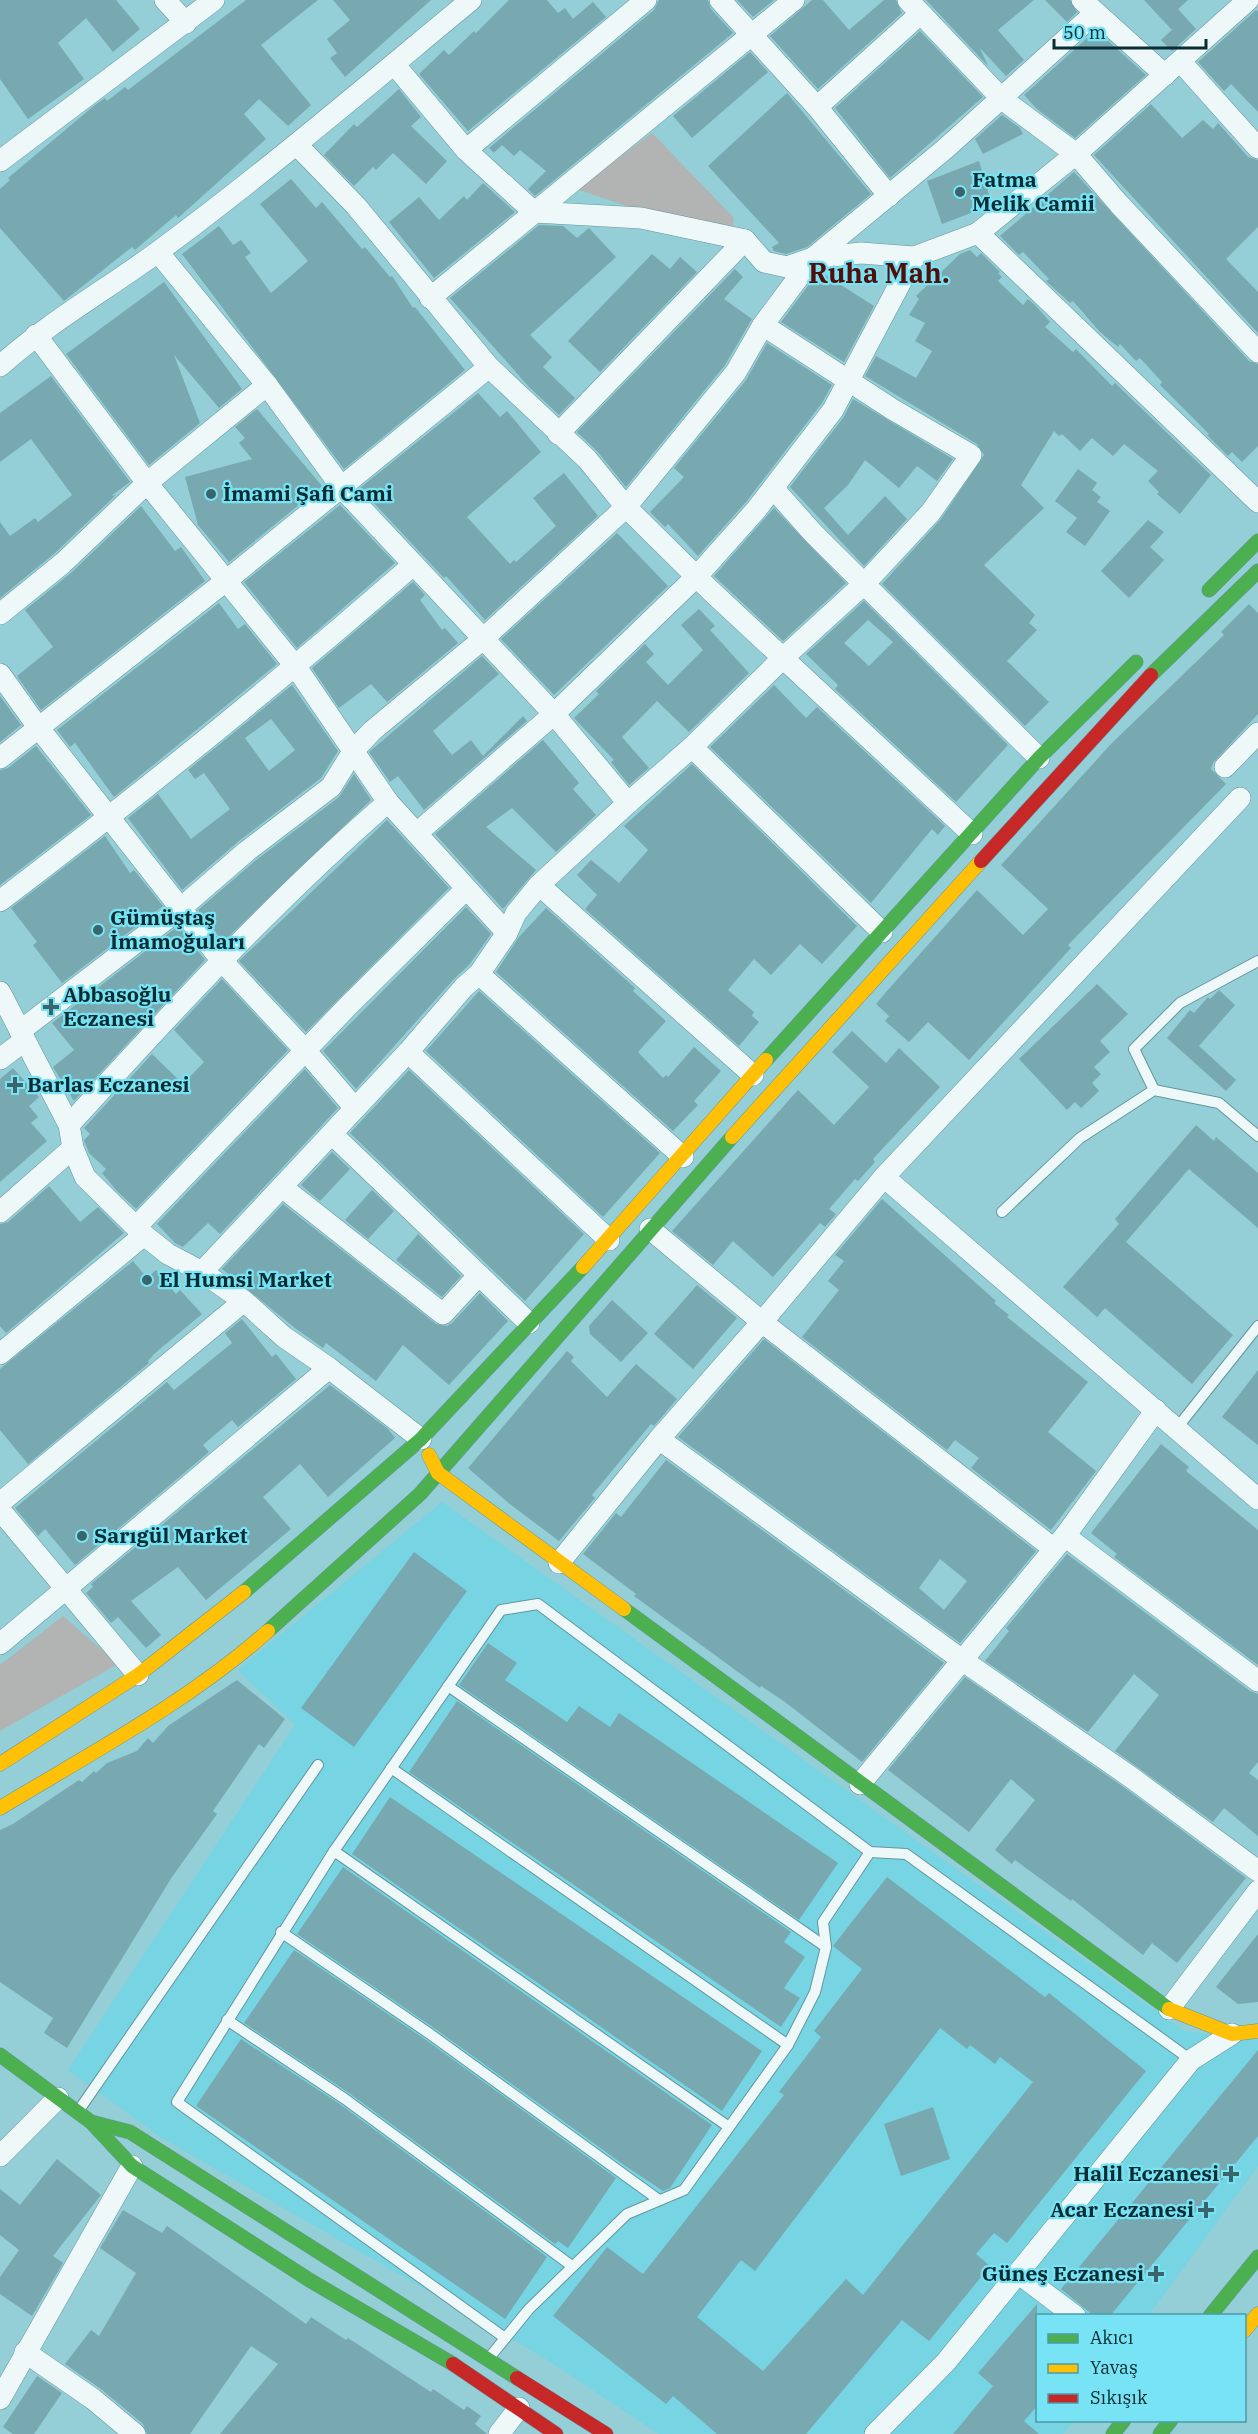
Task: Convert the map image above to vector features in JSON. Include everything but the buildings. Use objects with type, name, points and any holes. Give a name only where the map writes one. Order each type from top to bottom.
[{"type":"main road","points":[[1199,600],[1258,541]]},
{"type":"main road","points":[[0,1808],[171,1704],[235,1660],[420,1494],[650,1229],[1146,680],[1258,571]]},
{"type":"main road","points":[[0,1764],[138,1675],[219,1614],[421,1439],[609,1240],[1039,758],[1149,650]]},
{"type":"main road","points":[[421,1439],[438,1473],[1168,2009],[1232,2034],[1258,2031]]},
{"type":"main road","points":[[0,2055],[91,2122],[132,2166],[311,2281],[471,2375],[556,2434]]},
{"type":"main road","points":[[91,2122],[129,2132],[606,2434]]},
{"type":"main road","points":[[1212,2314],[1258,2257]]},
{"type":"main road","points":[[1246,2330],[1258,2314]]},
{"type":"main road","points":[[1113,2434],[1123,2422]]},
{"type":"main road","points":[[1160,2434],[1170,2422]]},
{"type":"street","points":[[165,0],[186,23]]},
{"type":"street","points":[[0,161],[214,0]]},
{"type":"street","points":[[1,363],[36,335],[158,252],[297,145],[471,0]]},
{"type":"street","points":[[466,150],[646,0]]},
{"type":"street","points":[[720,0],[817,107],[889,196]]},
{"type":"street","points":[[430,298],[794,0]]},
{"type":"street","points":[[394,64],[466,150],[534,212],[641,218],[745,240],[764,262],[787,267],[813,258],[861,253],[914,257],[978,233],[1076,154],[1182,62],[1248,0]]},
{"type":"street","points":[[0,1059],[22,1036],[181,908],[247,850],[331,787],[354,750],[372,731],[483,639],[626,507],[736,372],[763,325],[813,258],[1002,99],[1088,6],[1165,75]]},
{"type":"street","points":[[817,107],[914,7],[1002,99],[1076,154],[1119,204],[1258,352]]},
{"type":"street","points":[[1182,62],[1258,148]]},
{"type":"street","points":[[297,145],[356,206],[489,367],[587,459],[626,507],[972,834]]},
{"type":"street","points":[[978,233],[1258,502]]},
{"type":"street","points":[[558,434],[745,240]]},
{"type":"street","points":[[158,252],[267,385],[342,488],[554,714],[628,802]]},
{"type":"street","points":[[417,833],[554,714],[697,576],[773,488],[833,410],[914,257]]},
{"type":"street","points":[[202,1272],[332,1134],[354,1107],[408,1052],[464,987],[479,974],[507,933],[516,913],[539,885],[628,802],[692,747],[784,657],[865,583],[931,512],[971,455],[763,325]]},
{"type":"street","points":[[36,335],[147,483],[228,580],[296,667],[388,802],[465,890],[507,933]]},
{"type":"street","points":[[0,758],[228,580],[489,367]]},
{"type":"street","points":[[0,614],[63,564],[147,483],[267,385]]},
{"type":"street","points":[[773,488],[813,533],[1039,758]]},
{"type":"street","points":[[0,901],[110,817],[296,667],[413,565]]},
{"type":"street","points":[[0,674],[38,727],[222,961],[305,1050],[354,1107]]},
{"type":"street","points":[[1225,767],[1258,733]]},
{"type":"street","points":[[692,747],[882,932]]},
{"type":"street","points":[[559,1563],[659,1439],[762,1323],[884,1177],[1240,798]]},
{"type":"street","points":[[69,1125],[222,961],[326,856],[388,802]]},
{"type":"street","points":[[539,885],[753,1076]]},
{"type":"street","points":[[0,1354],[140,1231],[305,1050],[465,890]]},
{"type":"street","points":[[479,974],[683,1157]]},
{"type":"street","points":[[0,992],[69,1125],[73,1148],[85,1177],[140,1231],[168,1254],[202,1272],[244,1301],[284,1337],[329,1368],[421,1439]]},
{"type":"street","points":[[408,1052],[609,1240]]},
{"type":"street","points":[[332,1134],[529,1323]]},
{"type":"street","points":[[0,1212],[73,1148]]},
{"type":"street","points":[[884,1177],[1258,1498]]},
{"type":"street","points":[[282,1187],[443,1314],[479,1275]]},
{"type":"street","points":[[650,1229],[762,1323],[1060,1542],[1258,1681]]},
{"type":"street","points":[[0,1503],[244,1301]]},
{"type":"street","points":[[0,1644],[329,1368]]},
{"type":"street","points":[[860,1784],[1060,1542],[1156,1410]]},
{"type":"street","points":[[659,1439],[962,1660],[1132,1778],[1258,1871]]},
{"type":"street","points":[[0,1510],[138,1675]]},
{"type":"street","points":[[1168,2009],[1258,1891]]},
{"type":"street","points":[[875,2434],[946,2362],[1191,2060],[1232,2034]]},
{"type":"street","points":[[0,2156],[58,2098]]},
{"type":"street","points":[[0,2399],[132,2166]]},
{"type":"street","points":[[1018,2273],[1072,2314]]},
{"type":"street","points":[[26,2352],[93,2399],[135,2434]]},
{"type":"street","points":[[499,2434],[519,2408]]},
{"type":"lane","points":[[1154,1090],[1134,1049],[1180,1003],[1258,961]]},
{"type":"lane","points":[[1002,1212],[1080,1138],[1154,1090],[1219,1103],[1258,1136]]},
{"type":"lane","points":[[1177,1428],[1258,1326]]},
{"type":"lane","points":[[505,2338],[177,2102],[281,1932],[334,1851],[501,1610],[538,1604],[870,1852],[906,1854],[1191,2060]]},
{"type":"lane","points":[[448,1686],[826,1947]]},
{"type":"lane","points":[[77,2112],[318,1765]]},
{"type":"lane","points":[[391,1768],[788,2045]]},
{"type":"lane","points":[[334,1851],[729,2127]]},
{"type":"lane","points":[[489,2358],[572,2266],[627,2214],[684,2190],[788,2045],[815,1992],[826,1947],[823,1922],[870,1852]]},
{"type":"lane","points":[[281,1932],[430,2034],[659,2200]]},
{"type":"lane","points":[[227,2020],[345,2099],[572,2266]]},
{"type":"shaded area","points":[[652,133],[734,218],[732,229],[683,225],[576,189]]},
{"type":"shaded area","points":[[442,1502],[1184,2031],[1258,2040],[1258,2166],[1150,2314],[1036,2314],[1036,2422],[1072,2422],[1063,2434],[659,2434],[543,2357],[162,2138],[68,2070],[295,1725],[238,1670]]},
{"type":"shaded area","points":[[63,1616],[118,1664],[0,1731],[0,1665]]},
{"type":"traffic: fast","points":[[1209,590],[1258,541]]},
{"type":"traffic: fast","points":[[1151,675],[1258,571]]},
{"type":"traffic: fast","points":[[766,1060],[1039,758],[1136,662]]},
{"type":"traffic: fast","points":[[268,1631],[420,1494],[732,1137]]},
{"type":"traffic: fast","points":[[244,1592],[421,1439],[583,1267]]},
{"type":"traffic: fast","points":[[624,1609],[1169,2009]]},
{"type":"traffic: fast","points":[[0,2055],[91,2122],[132,2166],[311,2281],[453,2364]]},
{"type":"traffic: fast","points":[[91,2122],[130,2132],[517,2378]]},
{"type":"traffic: fast","points":[[1212,2314],[1258,2257]]},
{"type":"traffic: fast","points":[[1113,2434],[1122,2422]]},
{"type":"traffic: fast","points":[[1160,2434],[1169,2422]]},
{"type":"traffic: slow","points":[[732,1137],[981,861]]},
{"type":"traffic: slow","points":[[583,1267],[766,1060]]},
{"type":"traffic: slow","points":[[429,1455],[438,1473],[624,1609]]},
{"type":"traffic: slow","points":[[0,1764],[138,1675],[244,1592]]},
{"type":"traffic: slow","points":[[0,1808],[172,1704],[237,1657],[268,1631]]},
{"type":"traffic: slow","points":[[1169,2009],[1232,2034],[1258,2031]]},
{"type":"traffic: slow","points":[[1246,2329],[1258,2314]]},
{"type":"traffic: jam","points":[[981,861],[1151,675]]},
{"type":"traffic: jam","points":[[453,2364],[556,2434]]},
{"type":"traffic: jam","points":[[517,2378],[606,2434]]},
{"type":"place","name":"Fatma Melik Camii","points":[[960,192]]},
{"type":"place","name":"İmami Şafi Cami","points":[[211,494]]},
{"type":"place","name":"Gümüştaş İmamoğuları","points":[[98,930]]},
{"type":"place","name":"Abbasoğlu Eczanesi","points":[[51,1007]]},
{"type":"place","name":"Barlas Eczanesi","points":[[15,1085]]},
{"type":"place","name":"El Humsi Market","points":[[147,1280]]},
{"type":"place","name":"Sarıgül Market","points":[[82,1536]]},
{"type":"place","name":"Halil Eczanesi","points":[[1231,2174]]},
{"type":"place","name":"Acar Eczanesi","points":[[1206,2210]]},
{"type":"place","name":"Güneş Eczanesi","points":[[1156,2274]]},
{"type":"district","name":"Ruha Mah.","points":[[879,274]]}]
